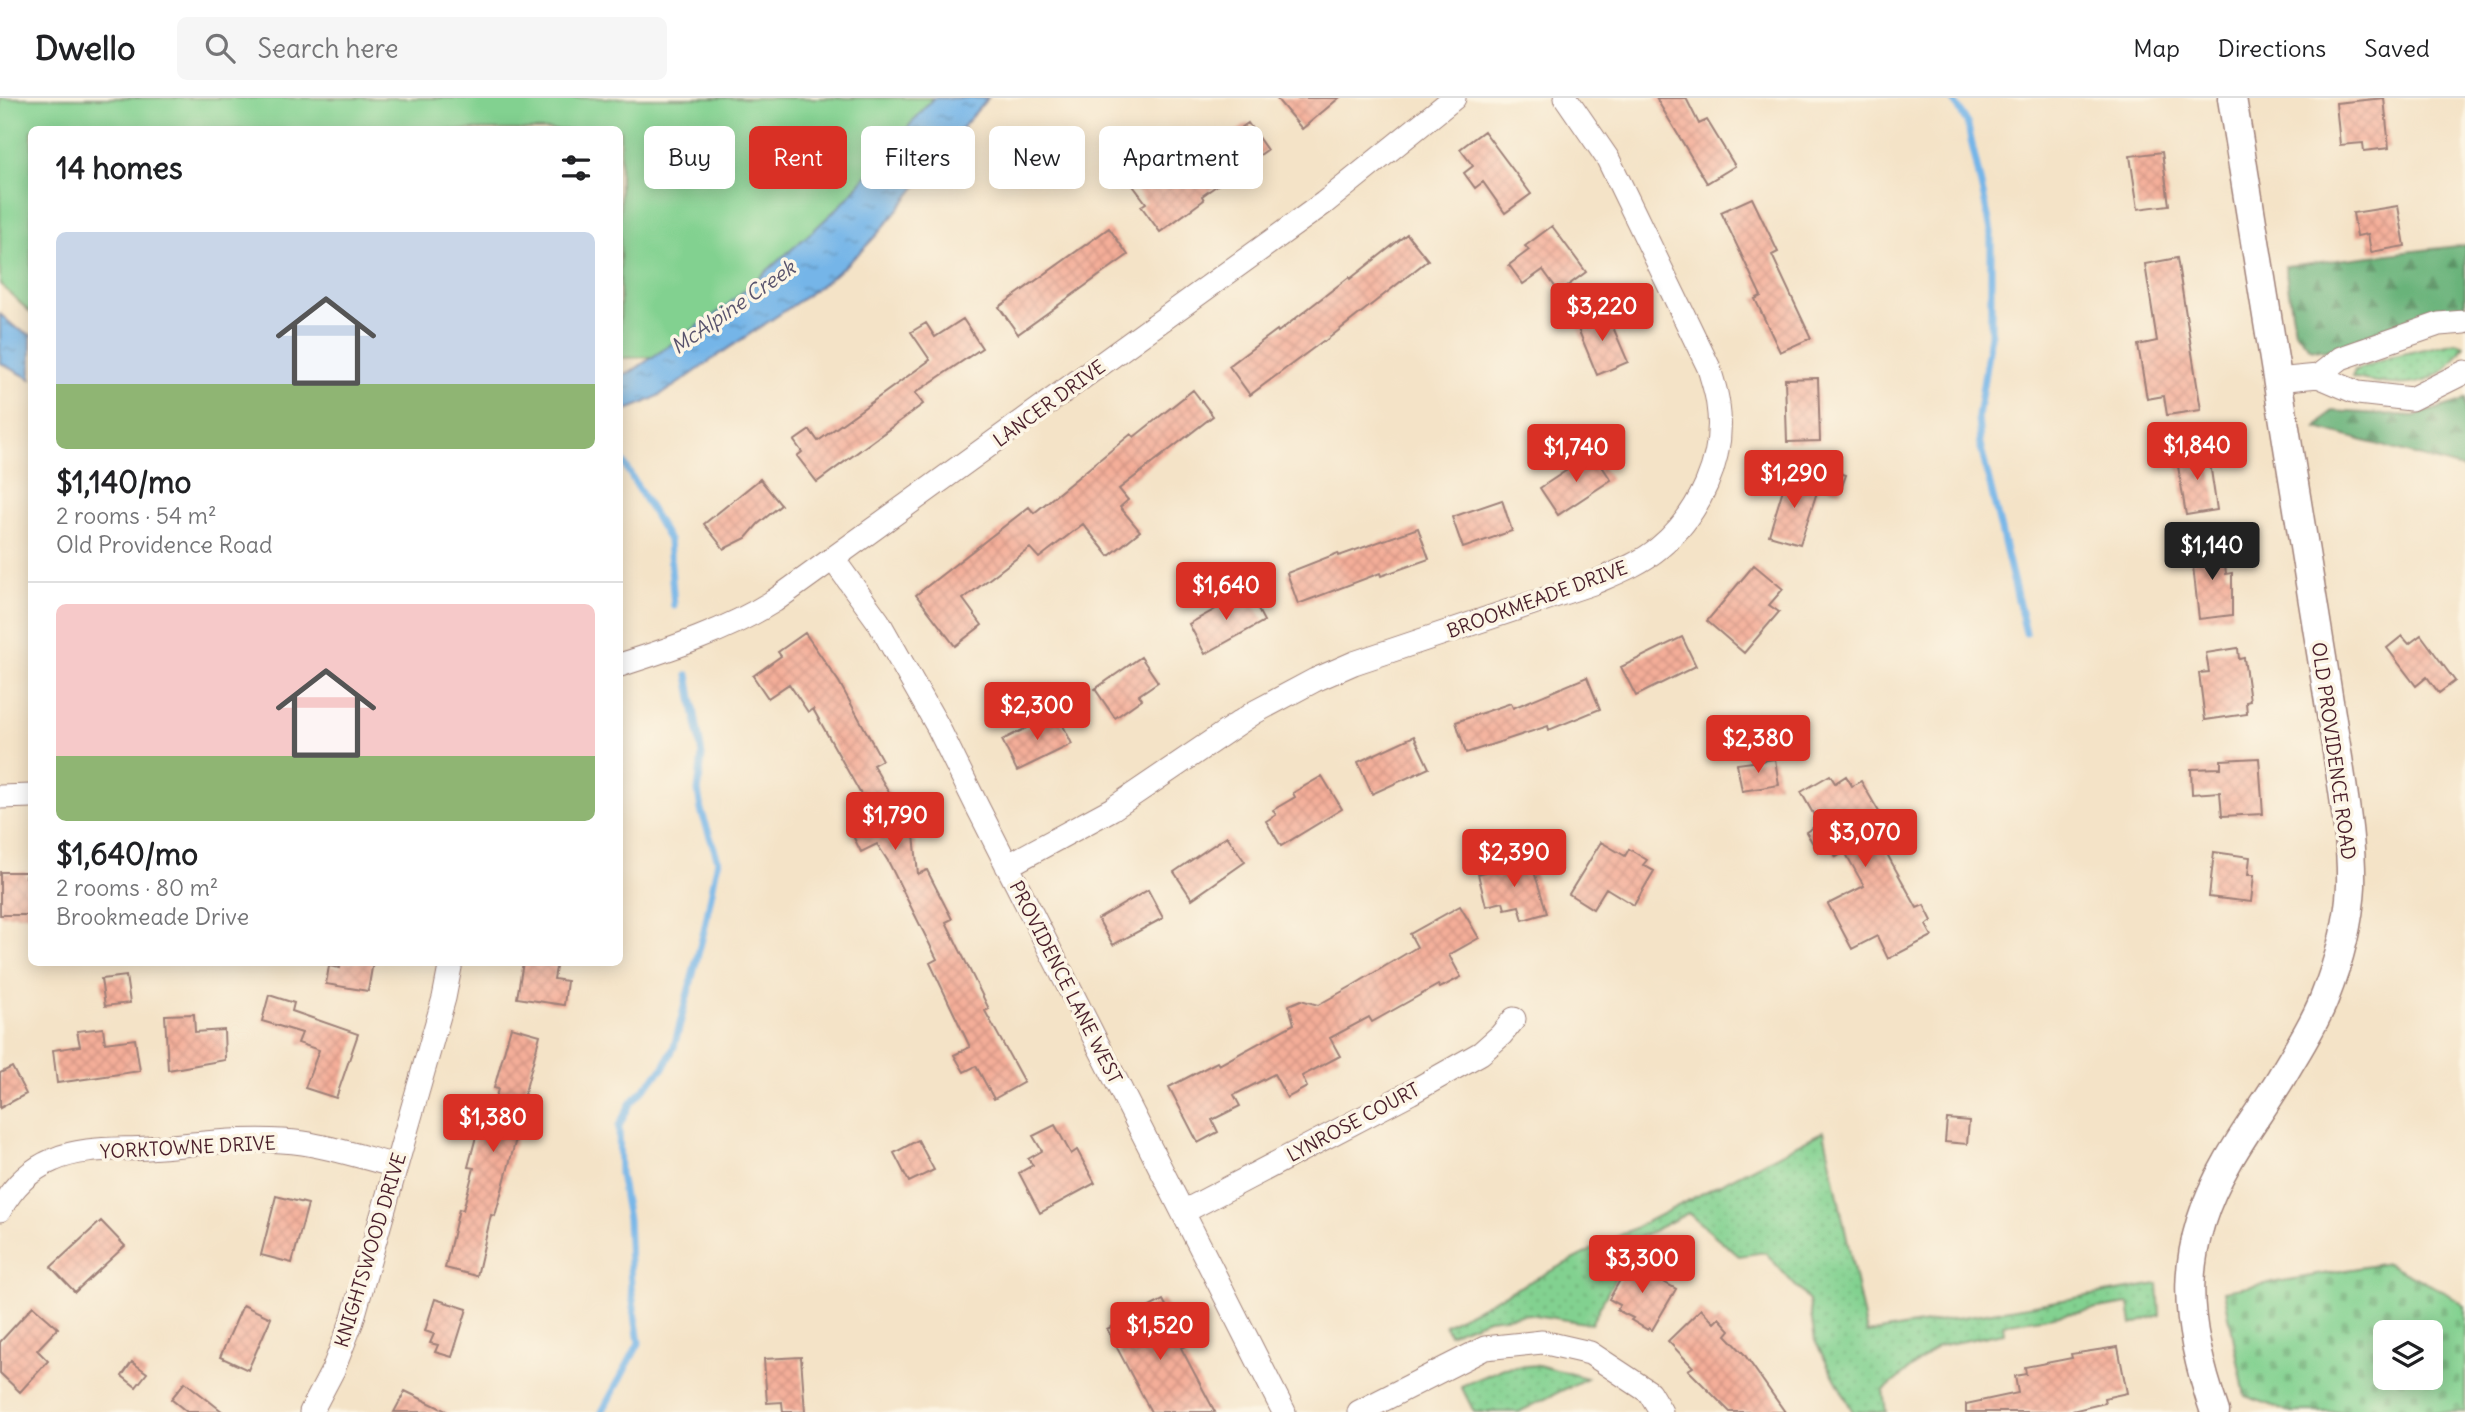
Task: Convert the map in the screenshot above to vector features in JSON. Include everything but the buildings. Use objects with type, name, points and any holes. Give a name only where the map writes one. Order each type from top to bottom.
[{"type":"street","name":"LANCER DRIVE","points":[[623,663],[692,642],[752,615],[1324,204],[1454,98]]},
{"type":"street","name":"BROOKMEADE DRIVE","points":[[1007,866],[1112,809],[1255,712],[1315,680],[1354,663],[1630,568],[1658,549],[1679,529],[1706,485],[1715,458],[1719,430],[1718,405],[1709,368],[1608,159],[1566,98]]},
{"type":"street","name":"OLD PROVIDENCE ROAD","points":[[2215,1412],[2189,1301],[2190,1259],[2194,1240],[2211,1192],[2227,1162],[2262,1110],[2324,1000],[2338,960],[2351,886],[2348,830],[2339,764],[2232,98]]},
{"type":"street","points":[[2318,376],[2341,358],[2439,324],[2465,322]]},
{"type":"street","points":[[2277,380],[2318,376],[2358,393],[2411,399],[2465,372]]},
{"type":"street","name":"PROVIDENCE LANE WEST","points":[[833,559],[878,621],[937,725],[1284,1412]]},
{"type":"street","points":[[0,797],[28,796]]},
{"type":"street","name":"KNIGHTSWOOD DRIVE","points":[[311,1412],[333,1370],[352,1321],[444,998],[450,966]]},
{"type":"street","name":"LYNROSE COURT","points":[[1183,1213],[1481,1053],[1501,1035],[1514,1018]]},
{"type":"street","name":"YORKTOWNE DRIVE","points":[[0,1210],[19,1182],[40,1166],[55,1158],[87,1152],[253,1141],[300,1143],[396,1166]]},
{"type":"street","points":[[1359,1412],[1485,1348],[1542,1342],[1590,1353],[1649,1392],[1661,1412]]},
{"type":"green space","points":[[0,98],[966,98],[935,126],[861,126],[861,189],[867,189],[684,356],[623,358],[623,126],[28,126],[28,310],[0,284]]},
{"type":"green space","points":[[2465,245],[2465,314],[2409,319],[2325,351],[2310,348],[2295,331],[2285,266]]},
{"type":"green space","points":[[2456,342],[2464,345],[2454,360],[2443,372],[2430,379],[2402,385],[2352,377],[2355,370],[2394,356]]},
{"type":"green space","points":[[2465,398],[2465,469],[2317,428],[2332,411],[2414,416]]},
{"type":"green space","points":[[1824,1131],[1867,1333],[2158,1284],[2160,1315],[2132,1325],[2129,1304],[2003,1324],[2004,1333],[1938,1346],[1883,1391],[1886,1412],[1853,1412],[1815,1341],[1809,1301],[1765,1252],[1739,1256],[1688,1213],[1635,1240],[1591,1324],[1529,1314],[1488,1319],[1449,1334],[1445,1325]]},
{"type":"green space","points":[[2387,1263],[2443,1291],[2465,1306],[2465,1412],[2291,1412],[2245,1396],[2224,1291]]},
{"type":"green space","points":[[1538,1365],[1587,1378],[1519,1412],[1474,1412],[1461,1386],[1504,1368]]},
{"type":"water","points":[[933,98],[988,98],[965,126],[909,126]]},
{"type":"water","name":"McAlpine Creek","points":[[861,182],[861,189],[914,189],[870,242],[817,288],[661,394],[623,411],[623,375],[723,309],[815,229]]},
{"type":"water","points":[[0,314],[16,328],[28,334],[28,377],[0,363]]},
{"type":"waterway","points":[[1952,98],[1967,122],[1991,230],[1991,334],[1978,417],[1980,444],[2026,633]]},
{"type":"waterway","points":[[623,462],[669,540],[674,606]]},
{"type":"waterway","points":[[602,1412],[639,1343],[631,1286],[628,1219],[620,1174],[619,1126],[630,1104],[664,1067],[674,1047],[704,931],[718,860],[701,810],[698,791],[702,755],[688,675]]}]
